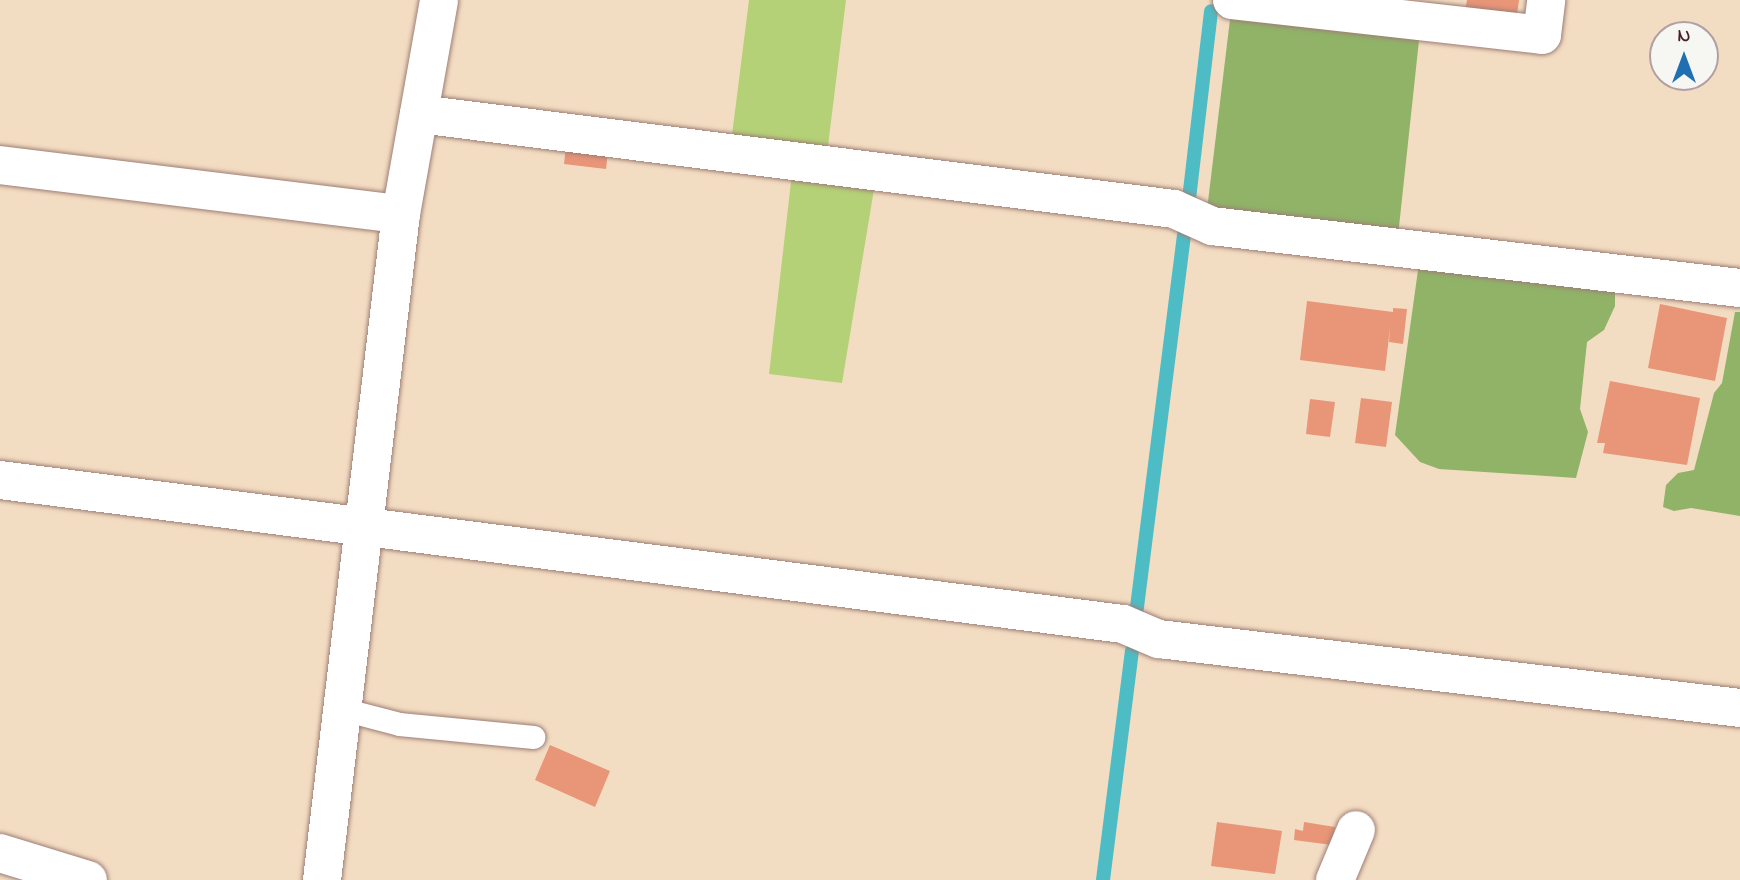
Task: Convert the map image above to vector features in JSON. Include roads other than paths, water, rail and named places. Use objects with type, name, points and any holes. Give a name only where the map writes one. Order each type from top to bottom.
[{"type":"street","points":[[322,880],[401,214],[439,0]]},
{"type":"street","points":[[1232,0],[1542,35],[1546,0]]},
{"type":"street","points":[[419,114],[1174,209],[1212,226],[1740,288]]},
{"type":"street","points":[[0,165],[401,214]]},
{"type":"street","points":[[0,480],[1123,624],[1159,639],[1740,708]]},
{"type":"street","points":[[1335,880],[1356,830]]},
{"type":"street","points":[[0,853],[88,880]]},
{"type":"lane","points":[[342,709],[398,724],[533,737]]},
{"type":"waterway","points":[[1189,199],[1211,11]]},
{"type":"waterway","points":[[1136,615],[1184,233]]},
{"type":"waterway","points":[[1103,880],[1132,651]]}]
